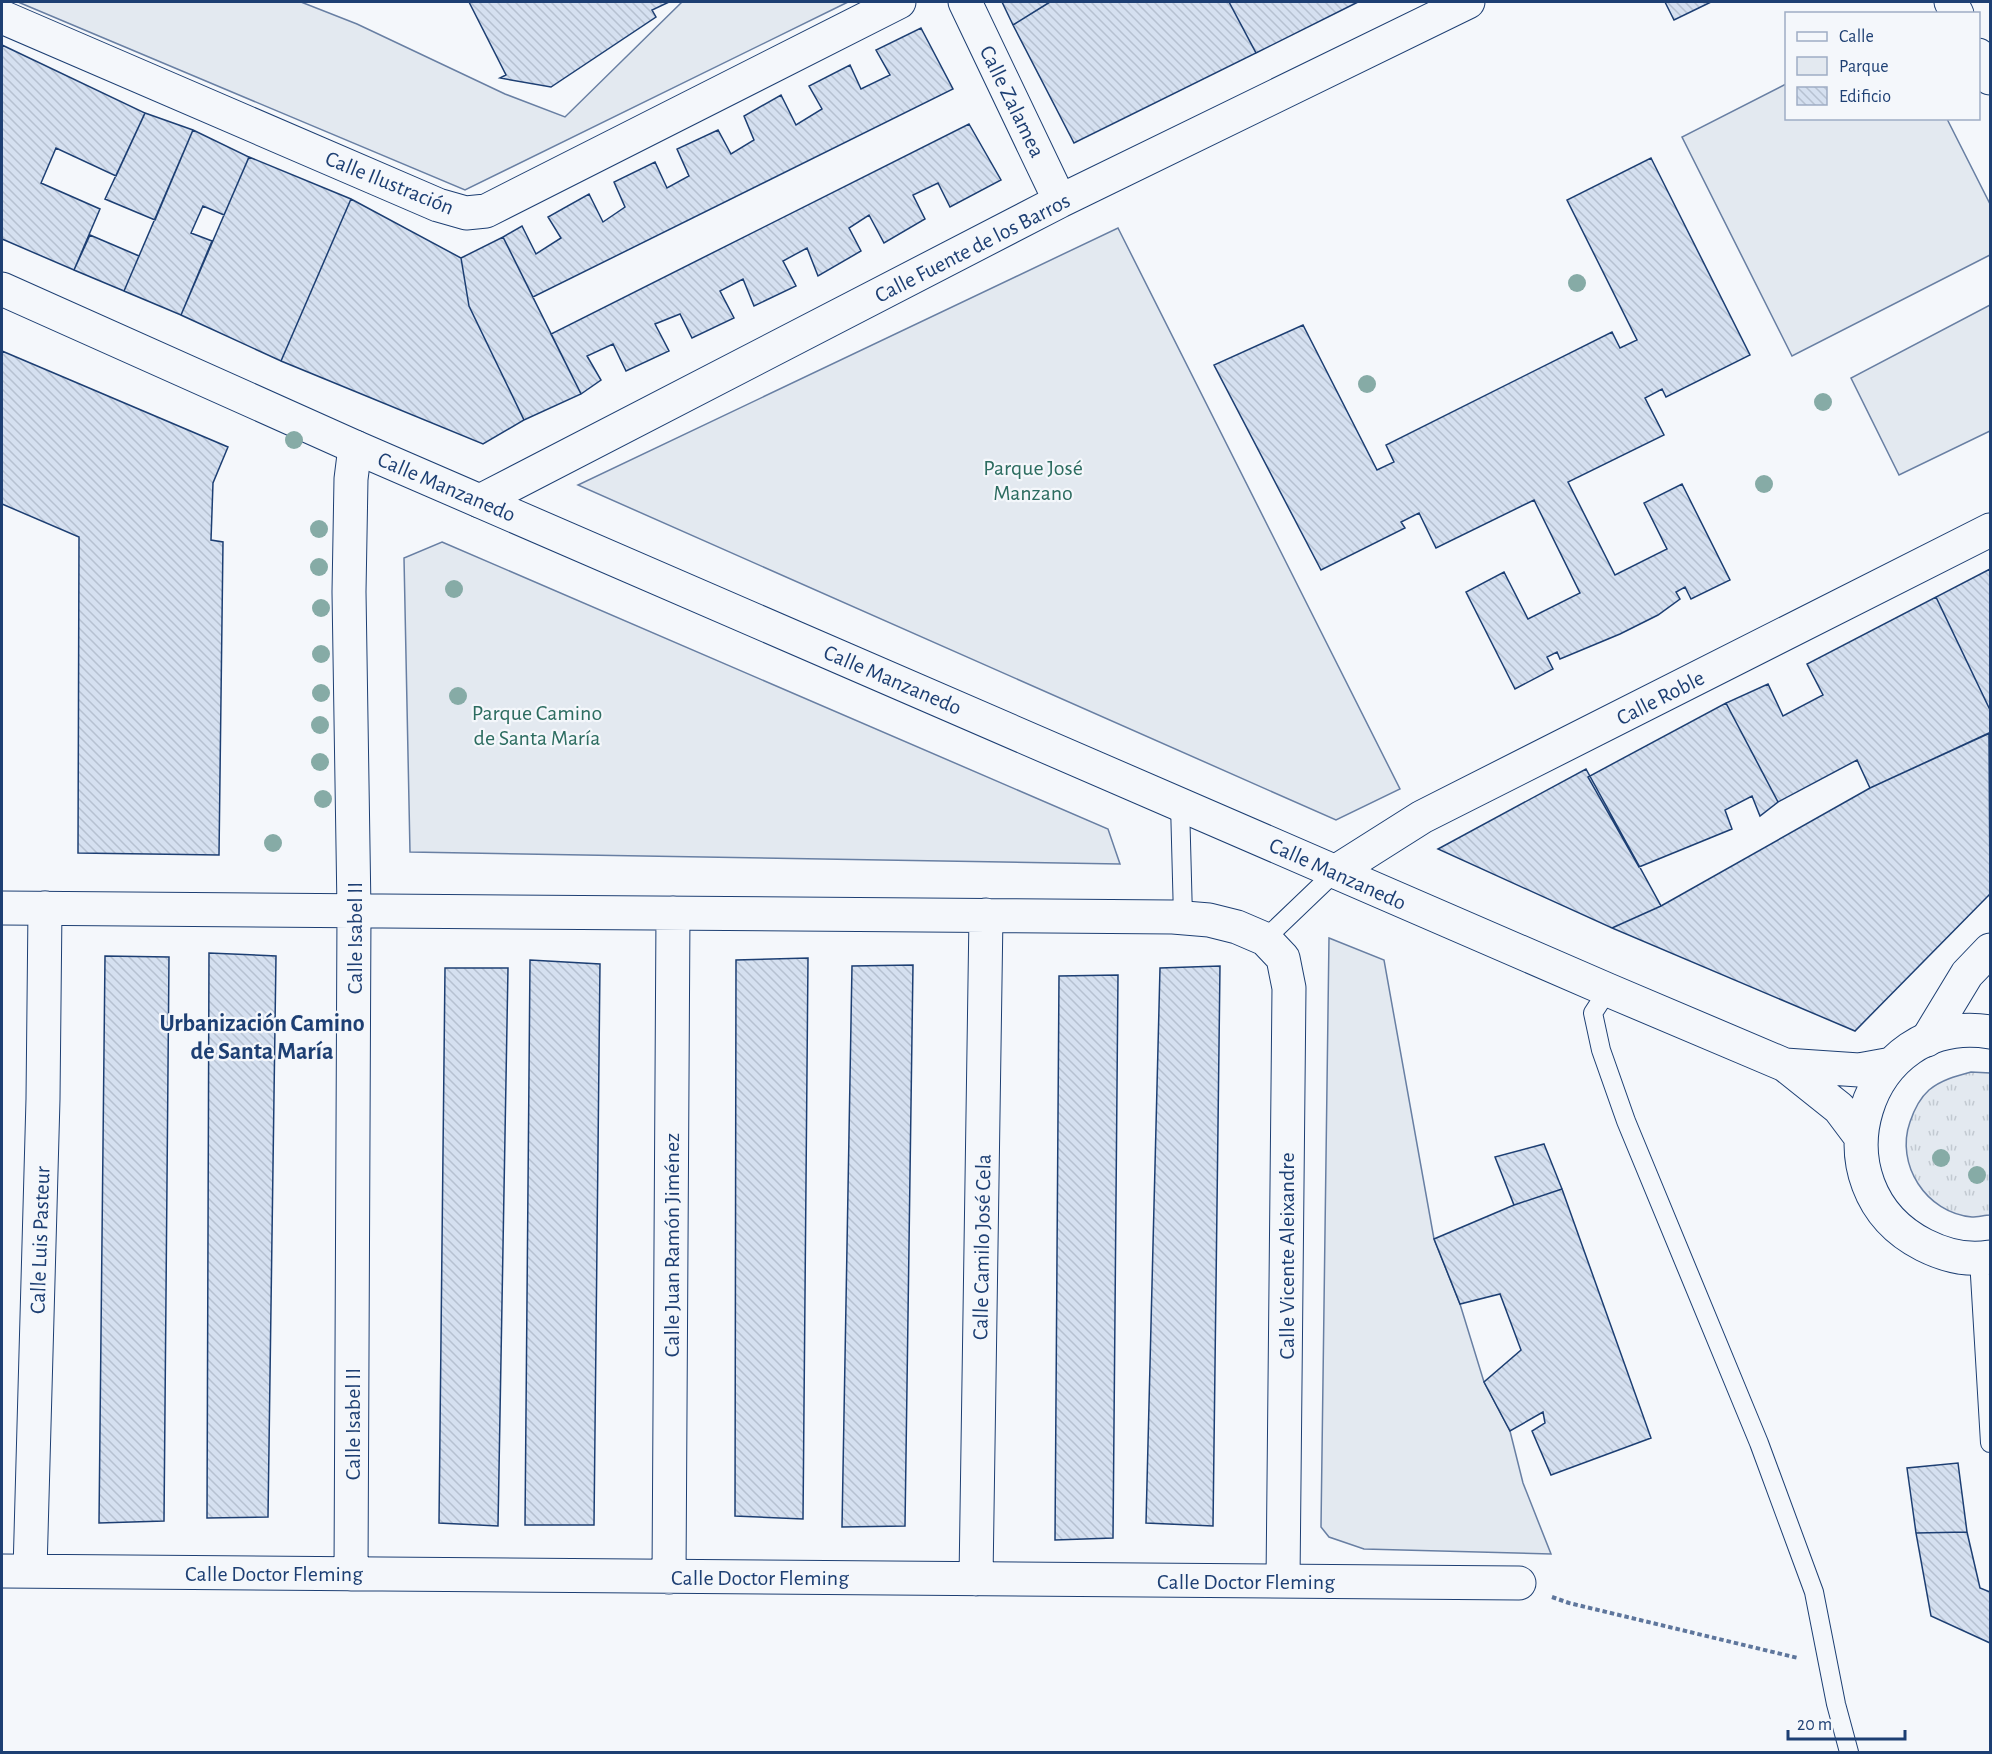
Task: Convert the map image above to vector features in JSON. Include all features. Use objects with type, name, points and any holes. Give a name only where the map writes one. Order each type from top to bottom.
[{"type":"street","name":"Calle Ilustración","points":[[2,17],[438,205],[466,213],[486,211],[899,2]]},
{"type":"street","name":"Calle Zalamea","points":[[965,2],[1060,201]]},
{"type":"street","name":"Calle Fuente de los Barros","points":[[480,501],[1060,201],[1468,2]]},
{"type":"street","points":[[1980,59],[1990,78]]},
{"type":"street","name":"Calle Manzanedo","points":[[2,289],[355,447],[1785,1065],[1839,1108],[1860,1136]]},
{"type":"street","name":"Calle Isabel II","points":[[351,1574],[354,910],[349,592],[351,479],[355,447]]},
{"type":"street","name":"Calle Roble","points":[[1335,872],[1422,817],[1990,530]]},
{"type":"street","points":[[2,908],[1183,917],[1237,927],[1265,939]]},
{"type":"street","name":"Calle Luis Pasteur","points":[[16,1571],[43,1099],[45,908]]},
{"type":"street","name":"Calle Juan Ramón Jiménez","points":[[669,1577],[674,913]]},
{"type":"street","name":"Calle Camilo José Cela","points":[[976,1579],[987,915]]},
{"type":"street","name":"Calle Vicente Aleixandre","points":[[1265,939],[1283,958],[1289,988],[1283,1581]]},
{"type":"street","points":[[1927,1040],[1968,974],[1990,950]]},
{"type":"street","points":[[1985,1024],[1949,1032],[1927,1040],[1892,1064],[1876,1086],[1865,1110],[1860,1136],[1864,1175],[1881,1209],[1907,1237],[1941,1254],[1985,1258]]},
{"type":"street","name":"Calle Manzanedo","points":[[1785,1065],[1859,1070],[1892,1064]]},
{"type":"street","name":"Calle Doctor Fleming","points":[[16,1571],[1519,1583]]},
{"type":"lane","points":[[1180,804],[1183,917]]},
{"type":"lane","points":[[1265,939],[1335,872]]},
{"type":"lane","points":[[1608,990],[1593,1014],[1601,1050],[1626,1121],[1759,1443],[1814,1592],[1828,1666],[1849,1752]]},
{"type":"lane","points":[[1985,1258],[1990,1443]]},
{"type":"path","points":[[1519,1583],[1569,1603],[1828,1666]]},
{"type":"green space","points":[[18,2],[301,2],[357,24],[505,94],[565,117],[682,2],[848,2],[465,190]]},
{"type":"green space","points":[[1785,85],[1785,120],[1948,120],[1990,204],[1990,255],[1792,356],[1682,137]]},
{"type":"green space","name":"Parque José Manzano","points":[[1118,228],[1400,789],[1336,820],[578,485]]},
{"type":"green space","points":[[1990,305],[1990,431],[1899,475],[1851,378]]},
{"type":"green space","name":"Parque Camino de Santa María","points":[[442,542],[1108,829],[1120,864],[410,852],[404,558]]},
{"type":"green space","points":[[1329,938],[1384,960],[1434,1239],[1460,1304],[1484,1382],[1510,1431],[1523,1483],[1551,1554],[1364,1549],[1329,1537],[1321,1527]]},
{"type":"green space","points":[[1971,1072],[1990,1073],[1990,1215],[1972,1217],[1941,1206],[1928,1196],[1918,1184],[1911,1169],[1906,1138],[1913,1113],[1926,1093],[1944,1081]]},
{"type":"building","points":[[469,2],[669,2],[652,10],[656,17],[551,87],[500,78],[506,75]]},
{"type":"building","points":[[1002,2],[1050,2],[1013,25]]},
{"type":"building","points":[[1050,2],[1229,2],[1256,53],[1074,143],[1013,25]]},
{"type":"building","points":[[1229,2],[1358,2],[1256,53]]},
{"type":"building","points":[[1665,2],[1711,2],[1674,20]]},
{"type":"building","points":[[921,28],[953,89],[533,297],[503,237],[522,226],[536,254],[561,238],[548,217],[589,194],[603,222],[625,207],[614,182],[655,162],[667,188],[689,176],[677,149],[718,130],[731,154],[754,140],[744,116],[781,95],[796,125],[822,109],[809,86],[850,65],[861,89],[890,75],[876,50]]},
{"type":"building","points":[[2,45],[145,113],[116,176],[56,148],[41,183],[100,209],[74,270],[2,239]]},
{"type":"building","points":[[145,113],[193,130],[155,220],[105,199]]},
{"type":"building","points":[[969,124],[1001,180],[950,207],[938,183],[913,195],[925,219],[884,243],[869,215],[849,228],[861,251],[818,276],[807,248],[783,261],[796,286],[754,306],[743,279],[720,291],[734,318],[692,338],[680,314],[655,324],[669,351],[626,371],[613,344],[587,356],[601,380],[581,394],[551,334]]},
{"type":"building","points":[[193,130],[249,157],[224,215],[203,206],[191,233],[212,241],[181,315],[124,291]]},
{"type":"building","points":[[249,157],[351,199],[281,361],[181,315]]},
{"type":"building","points":[[1651,158],[1750,355],[1666,397],[1662,389],[1645,398],[1664,435],[1568,482],[1615,575],[1667,549],[1644,503],[1682,484],[1730,580],[1691,599],[1685,587],[1676,592],[1680,599],[1658,615],[1560,659],[1557,652],[1547,657],[1553,669],[1515,689],[1466,592],[1504,572],[1528,619],[1580,593],[1534,500],[1436,548],[1419,513],[1401,522],[1405,528],[1321,570],[1214,365],[1303,325],[1377,470],[1394,462],[1386,445],[1612,332],[1620,348],[1637,340],[1567,200]]},
{"type":"building","points":[[351,199],[461,258],[469,306],[524,420],[483,444],[281,361]]},
{"type":"building","points":[[90,235],[139,256],[124,291],[74,270]]},
{"type":"building","points":[[503,237],[581,394],[524,420],[469,306],[461,258]]},
{"type":"building","points":[[2,351],[228,447],[213,483],[211,540],[223,542],[219,855],[78,853],[79,537],[2,504]]},
{"type":"building","points":[[1990,569],[1990,710],[1936,597]]},
{"type":"building","points":[[1936,597],[1990,710],[1990,733],[1870,788],[1857,760],[1778,802],[1726,703],[1768,684],[1783,716],[1823,695],[1807,664]]},
{"type":"building","points":[[1726,703],[1778,802],[1760,816],[1752,796],[1725,810],[1732,829],[1639,867],[1588,777]]},
{"type":"building","points":[[1989,733],[1990,894],[1855,1031],[1612,928],[1661,906],[1870,788]]},
{"type":"building","points":[[1586,769],[1661,906],[1612,928],[1438,849]]},
{"type":"building","points":[[209,953],[276,956],[268,1517],[207,1518]]},
{"type":"building","points":[[105,956],[169,957],[164,1521],[99,1523]]},
{"type":"building","points":[[808,958],[803,1519],[735,1516],[736,960]]},
{"type":"building","points":[[530,960],[600,964],[594,1525],[525,1525]]},
{"type":"building","points":[[913,965],[905,1526],[842,1527],[852,966]]},
{"type":"building","points":[[1220,966],[1213,1526],[1146,1523],[1160,968]]},
{"type":"building","points":[[445,968],[508,968],[498,1526],[439,1523]]},
{"type":"building","points":[[1118,975],[1113,1538],[1055,1540],[1059,976]]},
{"type":"building","points":[[1544,1144],[1562,1189],[1514,1205],[1495,1157]]},
{"type":"building","points":[[1562,1189],[1651,1438],[1551,1475],[1532,1431],[1545,1423],[1543,1412],[1510,1431],[1484,1382],[1521,1350],[1500,1294],[1460,1304],[1434,1239],[1514,1205]]},
{"type":"building","points":[[1958,1463],[1967,1532],[1916,1533],[1907,1468]]},
{"type":"building","points":[[1967,1532],[1980,1588],[1990,1592],[1990,1643],[1931,1616],[1916,1533]]},
{"type":"district","name":"Urbanización Camino de Santa María","points":[[262,1037]]}]
